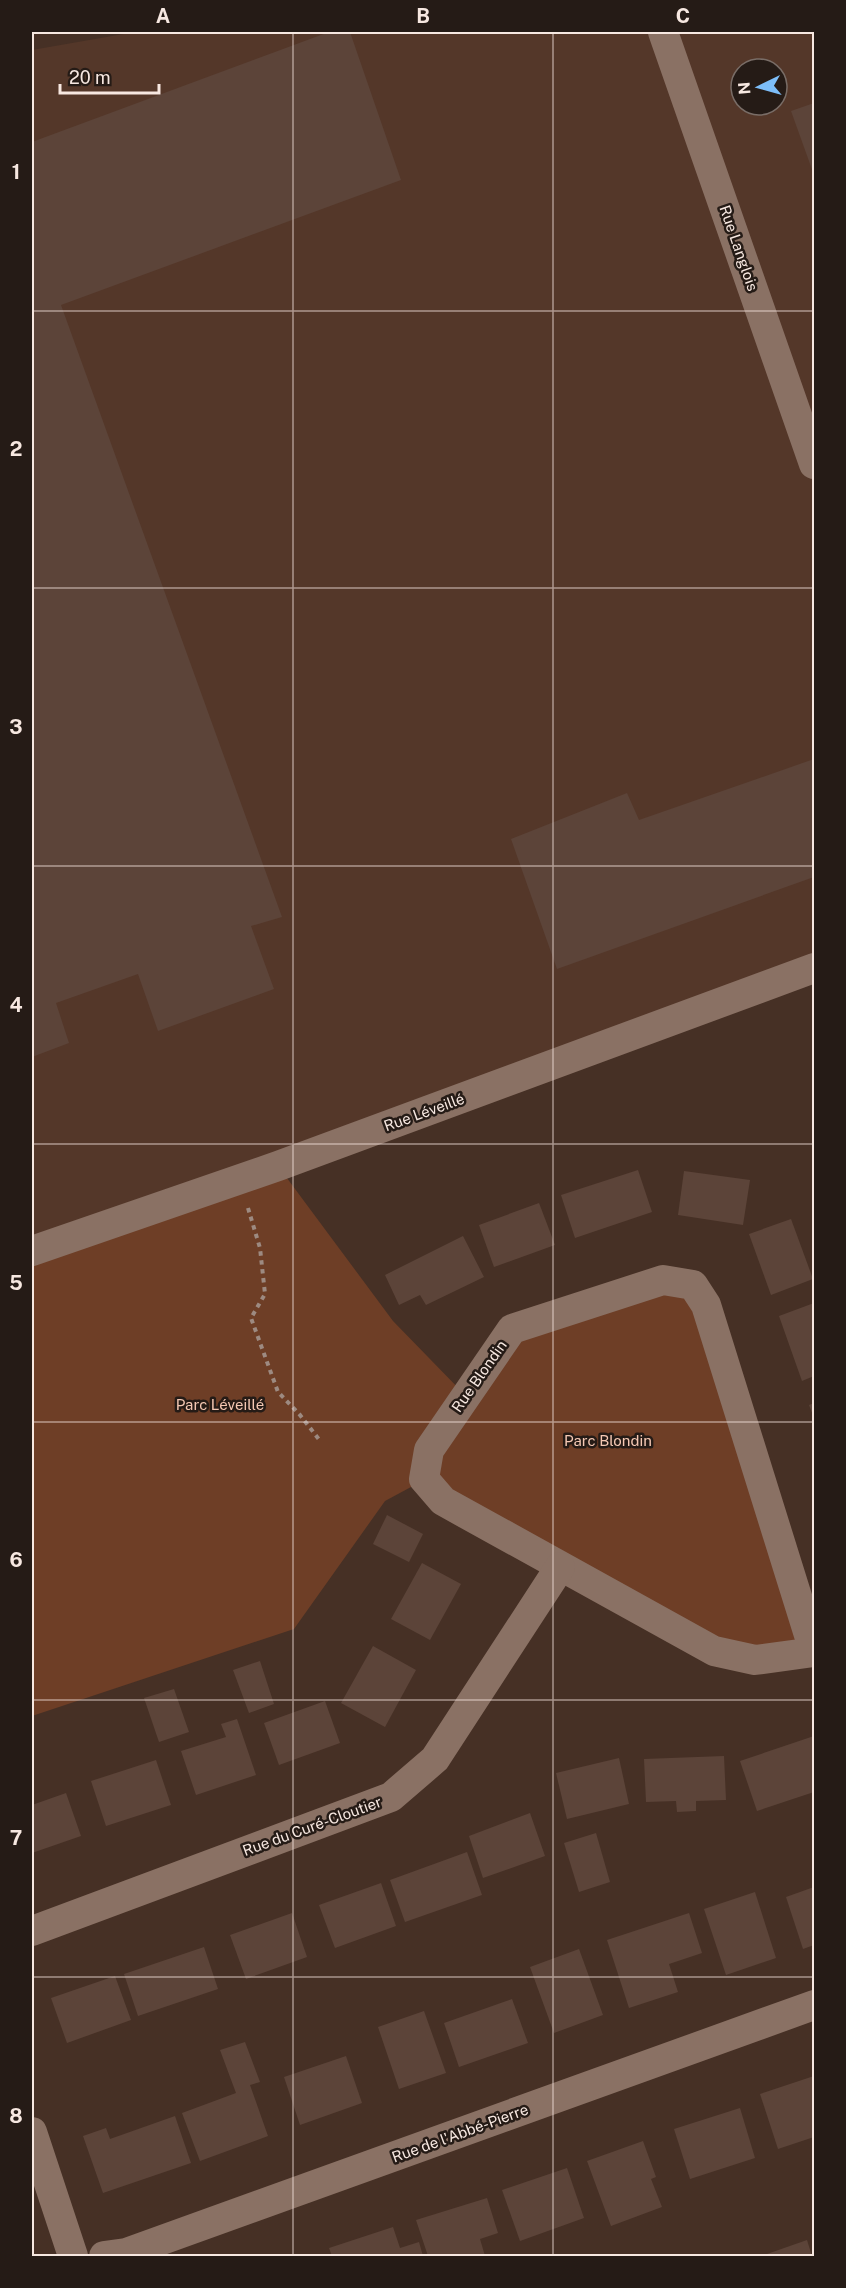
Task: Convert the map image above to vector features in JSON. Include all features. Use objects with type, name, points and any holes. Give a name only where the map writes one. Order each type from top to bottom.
[{"type":"street","name":"Rue Langlois","points":[[663,32],[814,464]]},
{"type":"street","name":"Rue Léveillé","points":[[32,1251],[240,1178],[814,968]]},
{"type":"street","name":"Rue Blondin","points":[[663,1280],[693,1286],[706,1305],[814,1652],[755,1660],[714,1651],[443,1501],[424,1479],[429,1450],[512,1329],[663,1280]]},
{"type":"street","name":"Rue du Curé-Cloutier","points":[[32,1931],[391,1797],[435,1760],[560,1567]]},
{"type":"street","name":"Rue de l'Abbé-Pierre","points":[[104,2256],[126,2253],[814,2005]]},
{"type":"street","points":[[32,2132],[73,2256]]},
{"type":"path","points":[[240,1178],[260,1248],[265,1294],[251,1318],[278,1392],[321,1442]]},
{"type":"shaded area","points":[[135,32],[814,32],[814,968],[32,1251],[32,50]]},
{"type":"green space","name":"Parc Léveillé","points":[[278,1166],[393,1321],[465,1395],[512,1329],[693,1285],[814,1652],[755,1660],[424,1480],[385,1501],[294,1629],[32,1716],[32,1251]]},
{"type":"building","points":[[329,32],[350,32],[401,180],[61,305],[282,917],[251,926],[274,989],[158,1031],[138,974],[56,1003],[69,1043],[32,1057],[32,142]]},
{"type":"building","points":[[814,103],[814,175],[791,111]]},
{"type":"building","points":[[814,759],[814,877],[557,969],[511,839],[627,793],[639,820]]},
{"type":"building","points":[[638,1170],[652,1212],[575,1238],[561,1195]]},
{"type":"building","points":[[684,1171],[750,1180],[743,1225],[678,1215]]},
{"type":"building","points":[[539,1203],[555,1245],[494,1267],[479,1225]]},
{"type":"building","points":[[791,1219],[813,1279],[771,1295],[749,1234]]},
{"type":"building","points":[[463,1236],[484,1277],[426,1305],[420,1295],[399,1305],[385,1275]]},
{"type":"building","points":[[814,1303],[814,1376],[802,1381],[779,1316]]},
{"type":"building","points":[[814,1403],[814,1418],[809,1405]]},
{"type":"building","points":[[387,1515],[423,1534],[409,1562],[373,1544]]},
{"type":"building","points":[[422,1563],[461,1584],[430,1640],[391,1619]]},
{"type":"building","points":[[373,1646],[416,1670],[385,1727],[341,1703]]},
{"type":"building","points":[[260,1661],[274,1704],[249,1713],[233,1670]]},
{"type":"building","points":[[174,1689],[189,1732],[159,1742],[144,1698]]},
{"type":"building","points":[[325,1701],[340,1743],[279,1765],[264,1723]]},
{"type":"building","points":[[237,1719],[256,1775],[196,1795],[181,1751],[226,1737],[221,1724]]},
{"type":"building","points":[[814,1736],[814,1792],[757,1811],[740,1761]]},
{"type":"building","points":[[724,1756],[726,1800],[696,1801],[696,1811],[677,1812],[676,1801],[646,1802],[644,1759]]},
{"type":"building","points":[[619,1758],[629,1804],[567,1819],[556,1773]]},
{"type":"building","points":[[156,1760],[171,1805],[106,1826],[91,1781]]},
{"type":"building","points":[[66,1793],[81,1836],[32,1853],[32,1805]]},
{"type":"building","points":[[530,1813],[545,1856],[483,1878],[469,1836]]},
{"type":"building","points":[[596,1833],[610,1882],[579,1892],[564,1843]]},
{"type":"building","points":[[467,1852],[482,1895],[405,1922],[390,1880]]},
{"type":"building","points":[[381,1883],[396,1926],[335,1948],[319,1905]]},
{"type":"building","points":[[814,1887],[814,1945],[803,1949],[786,1897]]},
{"type":"building","points":[[755,1892],[776,1958],[726,1975],[704,1909]]},
{"type":"building","points":[[292,1913],[307,1957],[246,1979],[230,1935]]},
{"type":"building","points":[[689,1913],[702,1953],[669,1964],[678,1992],[629,2008],[607,1940]]},
{"type":"building","points":[[204,1947],[218,1989],[138,2016],[124,1974]]},
{"type":"building","points":[[579,1949],[603,2015],[554,2033],[530,1967]]},
{"type":"building","points":[[115,1976],[131,2020],[67,2043],[51,1998]]},
{"type":"building","points":[[512,1999],[528,2043],[459,2067],[444,2023]]},
{"type":"building","points":[[424,2011],[446,2073],[399,2089],[378,2027]]},
{"type":"building","points":[[245,2042],[260,2082],[250,2085],[268,2136],[200,2161],[182,2113],[236,2093],[220,2050]]},
{"type":"building","points":[[346,2056],[362,2103],[300,2125],[284,2077]]},
{"type":"building","points":[[814,2076],[814,2137],[778,2149],[760,2094]]},
{"type":"building","points":[[740,2108],[755,2158],[690,2179],[674,2129]]},
{"type":"building","points":[[175,2116],[191,2163],[103,2193],[83,2136],[106,2128],[110,2139]]},
{"type":"building","points":[[643,2141],[656,2177],[651,2179],[662,2207],[611,2226],[587,2161]]},
{"type":"building","points":[[567,2168],[584,2218],[520,2241],[502,2190]]},
{"type":"building","points":[[487,2198],[498,2233],[480,2239],[485,2256],[428,2256],[416,2220]]},
{"type":"building","points":[[393,2227],[400,2248],[419,2242],[423,2256],[332,2256],[329,2248]]},
{"type":"building","points":[[807,2240],[812,2256],[768,2256],[767,2254]]},
{"type":"park label","name":"Parc Blondin","points":[[608,1440]]}]
